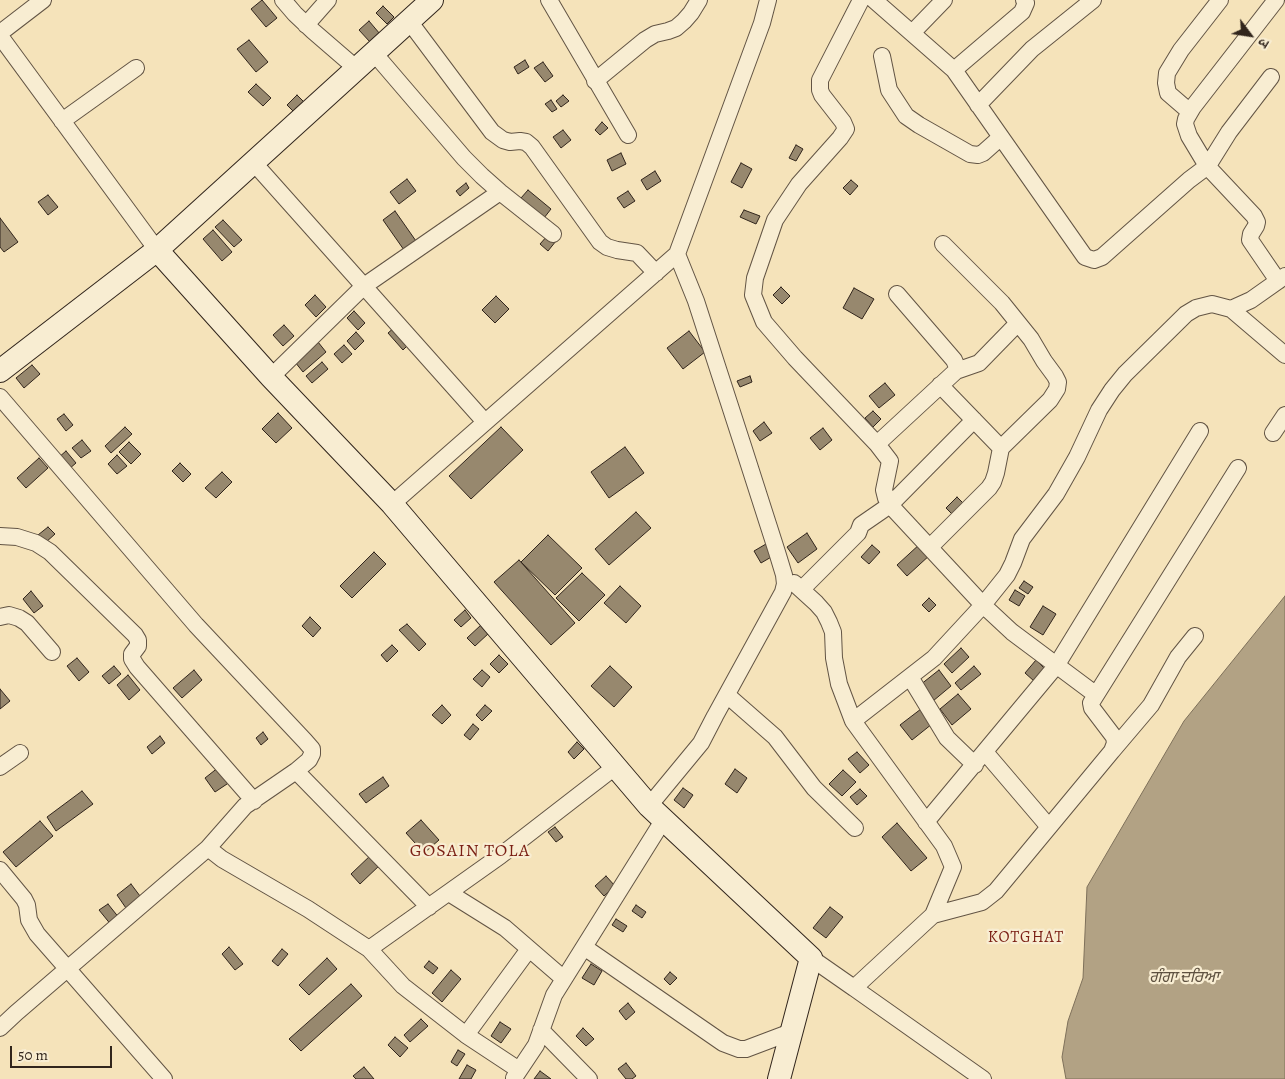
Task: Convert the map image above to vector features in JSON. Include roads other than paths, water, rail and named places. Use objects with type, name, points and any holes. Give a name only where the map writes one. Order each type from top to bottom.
[{"type":"street","points":[[42,0],[0,35],[157,250],[271,377],[392,504],[656,813],[811,958],[983,1079]]},
{"type":"street","points":[[283,0],[306,25],[357,68]]},
{"type":"street","points":[[306,25],[328,0]]},
{"type":"street","points":[[0,371],[157,250],[432,0]]},
{"type":"street","points":[[550,0],[628,135]]},
{"type":"street","points":[[595,80],[645,40],[655,34],[676,28],[691,13],[699,0]]},
{"type":"street","points":[[392,504],[677,254],[762,23],[768,0]]},
{"type":"street","points":[[861,0],[820,80],[822,95],[843,122],[846,129],[799,184],[776,220],[755,278],[753,296],[764,322],[795,358],[877,444],[890,461],[884,490],[890,506],[983,605],[1012,632],[1095,694]]},
{"type":"street","points":[[874,0],[954,70],[1085,257],[1094,260],[1102,257],[1207,166],[1271,77]]},
{"type":"street","points":[[912,33],[944,0]]},
{"type":"street","points":[[954,70],[1022,12],[1026,3],[1024,0]]},
{"type":"street","points":[[978,105],[1032,49],[1093,0]]},
{"type":"street","points":[[1190,112],[1168,93],[1167,73],[1181,50],[1220,0]]},
{"type":"street","points":[[1231,309],[1252,300],[1282,279],[1250,240],[1256,226],[1254,216],[1207,166],[1189,136],[1186,119],[1276,0]]},
{"type":"street","points":[[409,21],[492,132],[503,140],[526,142],[532,147],[600,242],[616,250],[637,253],[656,273]]},
{"type":"street","points":[[374,53],[464,158],[500,192],[553,234]]},
{"type":"street","points":[[882,56],[889,90],[906,116],[970,154],[978,155],[1001,137]]},
{"type":"street","points":[[62,121],[136,68]]},
{"type":"street","points":[[254,163],[485,422]]},
{"type":"street","points":[[271,377],[364,286],[500,192]]},
{"type":"street","points":[[930,547],[989,488],[996,473],[1001,448],[1050,400],[1057,389],[1058,382],[1056,376],[1031,340],[1002,303],[943,244]]},
{"type":"street","points":[[208,848],[222,859],[308,909],[369,949],[403,986],[516,1074],[536,1045],[554,995],[584,947],[656,813],[701,743],[783,592],[785,584],[696,301],[677,254]]},
{"type":"street","points":[[897,294],[954,360],[957,367],[956,370]]},
{"type":"street","points":[[853,721],[934,658],[983,605],[1007,575],[1022,538],[1056,494],[1077,457],[1099,410],[1112,390],[1125,374],[1186,314],[1196,308],[1212,304],[1231,309],[1285,355]]},
{"type":"street","points":[[877,444],[956,370],[979,363],[1018,323]]},
{"type":"street","points":[[940,385],[1001,448]]},
{"type":"street","points":[[0,397],[196,625],[312,749],[309,760],[245,806],[208,848],[0,1028]]},
{"type":"street","points":[[1273,433],[1285,415]]},
{"type":"street","points":[[802,589],[858,533],[860,526],[890,506],[974,420]]},
{"type":"street","points":[[926,822],[1056,666],[1200,431]]},
{"type":"street","points":[[1112,751],[1115,743],[1114,737],[1092,708],[1091,702],[1238,468]]},
{"type":"street","points":[[0,536],[17,537],[36,543],[50,552],[135,635],[138,640],[138,646],[132,654],[132,659],[137,667],[254,800]]},
{"type":"street","points":[[784,576],[802,589],[824,612],[832,632],[839,684],[853,721],[944,846],[952,868],[933,915],[854,988]]},
{"type":"street","points":[[0,617],[9,615],[27,623],[52,652]]},
{"type":"street","points":[[933,915],[982,902],[996,891],[1150,705],[1178,657],[1195,636]]},
{"type":"street","points":[[910,677],[947,738],[980,759],[1049,827]]},
{"type":"street","points":[[727,695],[774,737],[814,788],[855,828]]},
{"type":"street","points":[[0,767],[20,752]]},
{"type":"street","points":[[369,949],[500,856],[615,767]]},
{"type":"street","points":[[296,771],[429,907]]},
{"type":"street","points":[[0,870],[24,899],[27,905],[29,920],[37,934],[164,1079]]},
{"type":"street","points":[[449,893],[505,928],[564,979]]},
{"type":"street","points":[[584,947],[723,1043],[739,1049],[746,1049],[791,1032]]},
{"type":"street","points":[[466,1035],[529,949]]},
{"type":"street","points":[[779,1079],[811,958]]},
{"type":"street","points":[[541,1030],[589,1079]]},
{"type":"water","name":"ਗੰਗਾ ਦਰਿਆ","points":[[1285,596],[1285,1079],[1066,1079],[1062,1057],[1068,1021],[1083,978],[1087,887],[1184,721]]},
{"type":"district","name":"GOSAIN TOLA","points":[[470,852]]},
{"type":"district","name":"KOTGHAT","points":[[1026,938]]}]
